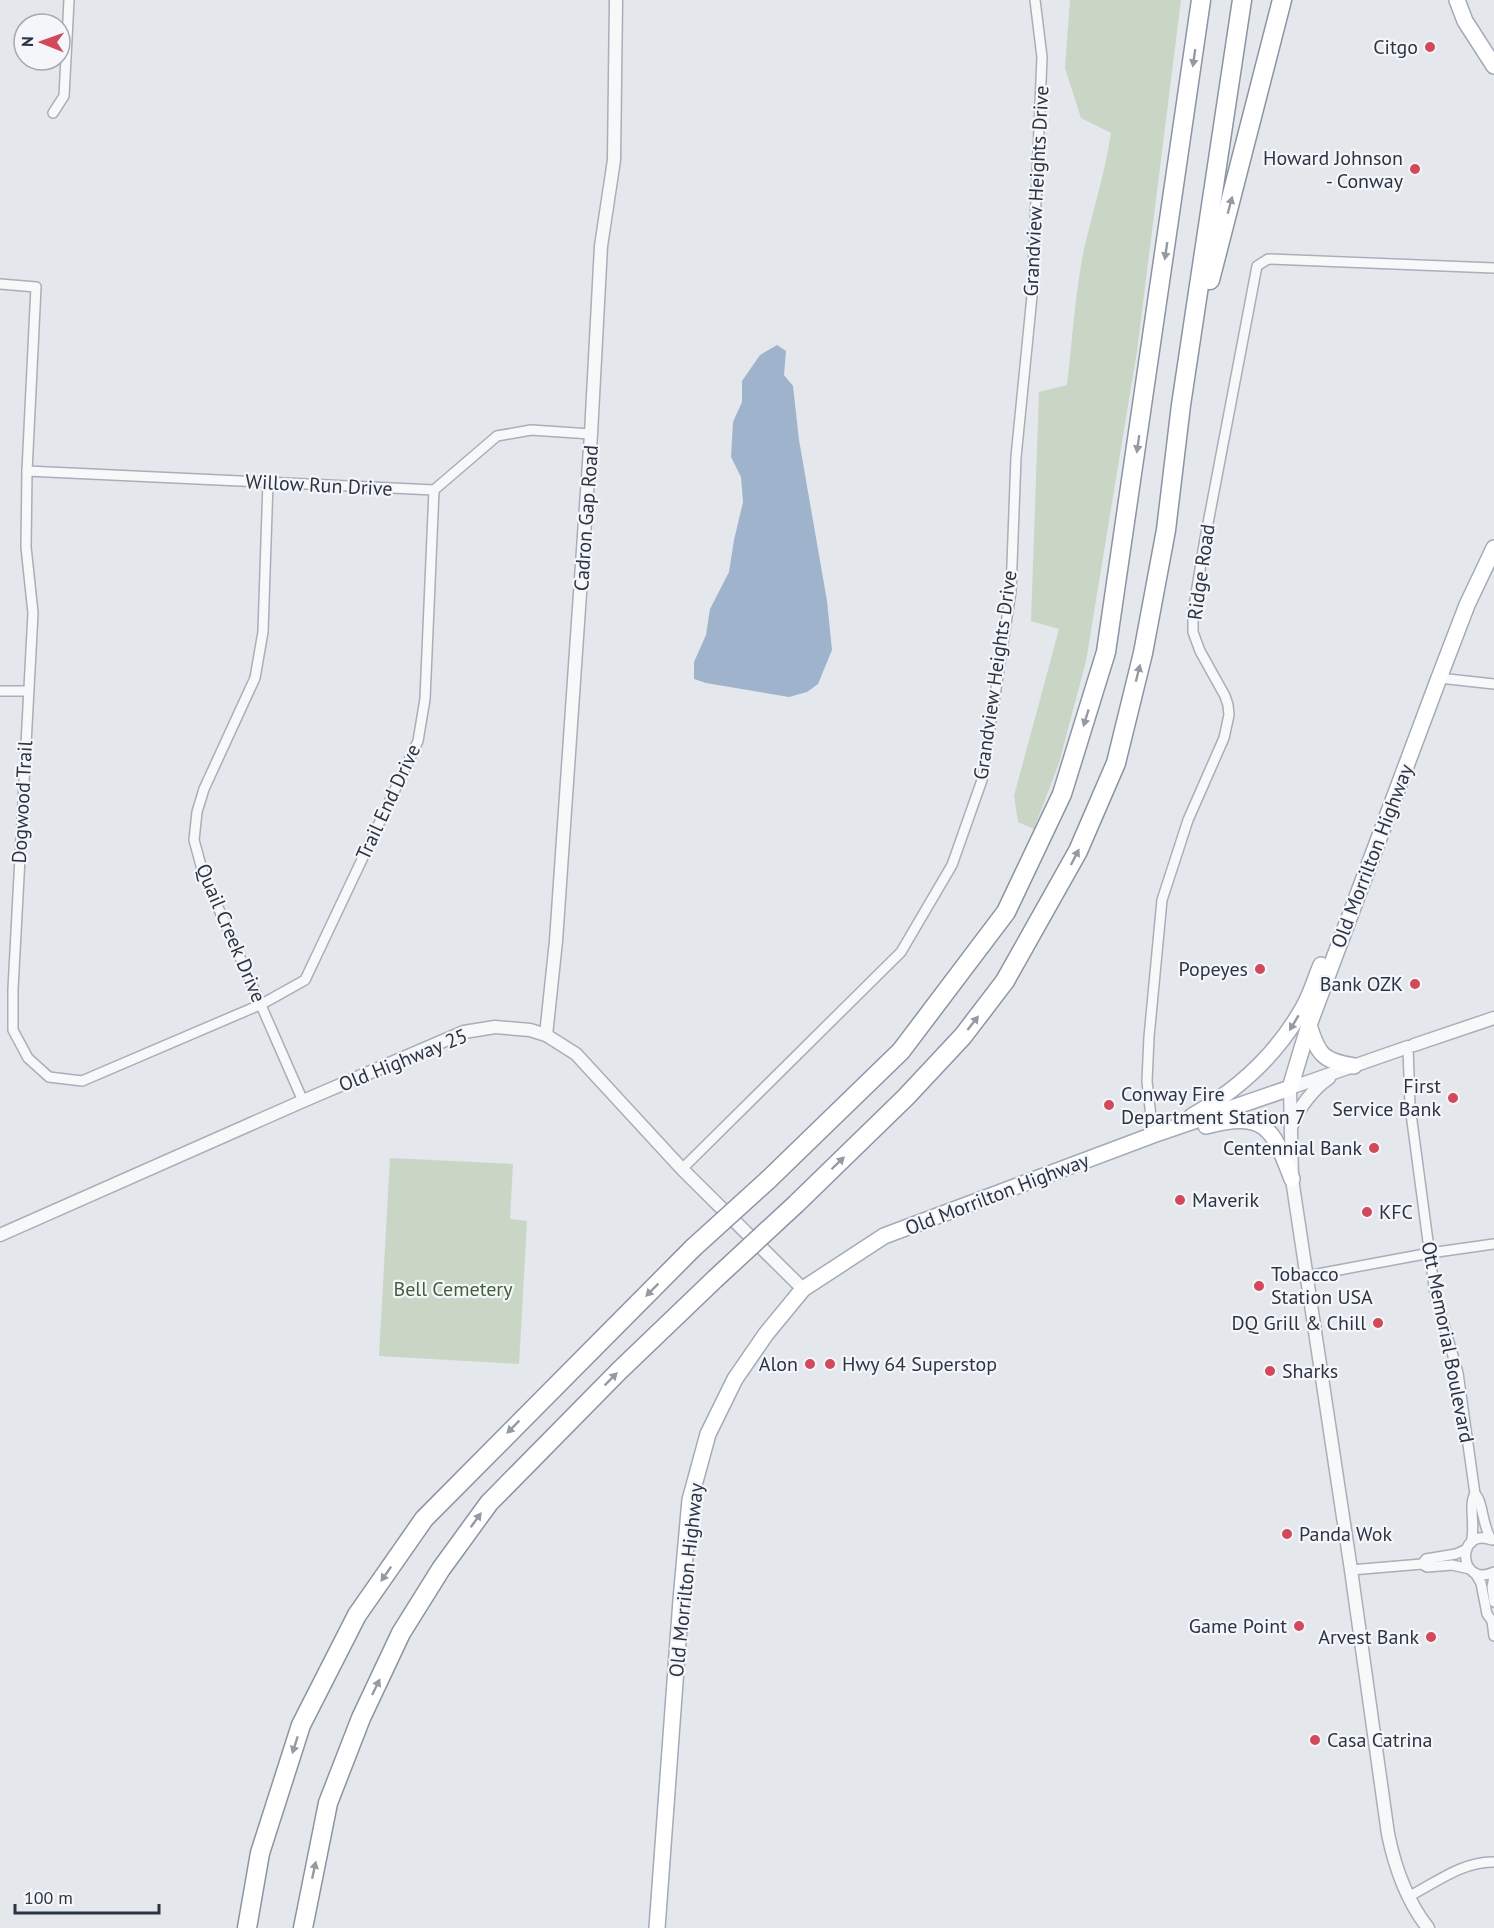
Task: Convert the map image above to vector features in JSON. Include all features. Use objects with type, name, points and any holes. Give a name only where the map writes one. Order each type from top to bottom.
[{"type":"highway","points":[[247,1928],[260,1853],[301,1725],[357,1615],[424,1519],[693,1248],[768,1180],[901,1052],[1006,912],[1062,794],[1106,651],[1201,0]]},
{"type":"highway","points":[[303,1928],[328,1803],[361,1718],[401,1633],[441,1569],[489,1503],[619,1371],[906,1097],[970,1027],[1005,981],[1078,851],[1116,763],[1143,653],[1166,530],[1181,405],[1242,0]]},
{"type":"highway","points":[[1181,405],[1202,311],[1282,0]]},
{"type":"highway","points":[[1273,36],[1294,0]]},
{"type":"main road","points":[[1457,0],[1465,21],[1494,66]]},
{"type":"main road","name":"Old Morrilton Highway","points":[[657,1928],[690,1500],[708,1434],[735,1379],[766,1334],[803,1289],[884,1236],[1153,1135],[1290,1088],[1310,1025],[1439,678],[1467,605],[1494,548]]},
{"type":"main road","points":[[1153,1135],[1195,1115],[1246,1079],[1282,1041],[1304,1006],[1365,876]]},
{"type":"main road","points":[[1310,1025],[1320,1053],[1334,1063],[1354,1066]]},
{"type":"main road","points":[[1153,1135],[1225,1121],[1256,1122],[1266,1128],[1278,1142],[1292,1179]]},
{"type":"street","points":[[53,113],[64,96],[69,0]]},
{"type":"street","name":"Cadron Gap Road","points":[[546,1035],[556,941],[591,434],[601,246],[614,160],[616,0]]},
{"type":"street","name":"Grandview Heights Drive","points":[[682,1169],[901,952],[952,865],[982,780],[1011,591],[1016,457],[1032,296],[1042,57],[1035,0]]},
{"type":"street","name":"Ridge Road","points":[[1153,1135],[1147,1081],[1162,900],[1188,820],[1224,738],[1228,715],[1225,696],[1200,651],[1193,632],[1193,612],[1257,266],[1268,259],[1494,268]]},
{"type":"street","name":"Dogwood Trail","points":[[0,284],[36,287],[27,471],[26,546],[33,613],[27,691],[13,1030],[28,1058],[49,1077],[82,1081],[262,1004]]},
{"type":"street","points":[[434,490],[497,436],[531,430],[591,434]]},
{"type":"street","name":"Willow Run Drive","points":[[27,471],[434,490]]},
{"type":"street","name":"Quail Creek Drive","points":[[268,482],[262,632],[255,678],[204,789],[197,812],[194,840],[203,873],[303,1101]]},
{"type":"street","name":"Trail End Drive","points":[[262,1004],[305,980],[418,741],[425,699],[434,490]]},
{"type":"street","points":[[1439,678],[1494,684]]},
{"type":"street","points":[[0,691],[27,691]]},
{"type":"street","points":[[1428,1928],[1408,1896],[1393,1857],[1388,1834],[1292,1179],[1290,1088],[1494,1018]]},
{"type":"street","name":"Old Highway 25","points":[[0,1235],[464,1032],[495,1027],[530,1030],[546,1035],[576,1054],[682,1169],[803,1289]]},
{"type":"street","name":"Ott Memorial Boulevard","points":[[1411,1046],[1410,1106],[1434,1294],[1458,1373],[1475,1494],[1479,1498],[1484,1524],[1493,1540]]},
{"type":"street","points":[[1290,1131],[1296,1115],[1308,1099],[1325,1081],[1337,1073]]},
{"type":"street","points":[[1307,1276],[1430,1253],[1494,1244]]},
{"type":"street","name":"Ott Memorial Boulevard","points":[[1472,1571],[1465,1560],[1474,1531],[1471,1499],[1475,1494]]},
{"type":"street","points":[[1422,1564],[1426,1560],[1456,1554],[1482,1538],[1493,1540]]},
{"type":"street","points":[[1351,1570],[1422,1564],[1427,1567],[1452,1565],[1484,1575],[1494,1572]]},
{"type":"street","points":[[1472,1571],[1481,1583],[1487,1614],[1493,1619],[1494,1636]]},
{"type":"street","points":[[1494,1577],[1492,1587],[1494,1602]]},
{"type":"street","points":[[1408,1896],[1469,1865],[1494,1862]]},
{"type":"green space","points":[[1070,0],[1181,0],[1137,351],[1086,661],[1059,763],[1034,829],[1018,822],[1014,796],[1059,629],[1031,621],[1039,392],[1067,385],[1083,254],[1111,133],[1081,118],[1065,68]]},
{"type":"green space","name":"Bell Cemetery","points":[[390,1158],[513,1164],[510,1219],[527,1221],[519,1364],[379,1356]]},
{"type":"water","points":[[777,345],[786,351],[784,375],[793,386],[799,440],[827,601],[832,650],[818,684],[807,692],[789,697],[694,679],[694,662],[706,635],[710,609],[729,572],[743,502],[741,477],[731,457],[733,422],[742,402],[742,381],[760,355]]},
{"type":"place","name":"Citgo","points":[[1430,47]]},
{"type":"place","name":"Howard Johnson - Conway","points":[[1415,169]]},
{"type":"place","name":"Popeyes","points":[[1260,969]]},
{"type":"place","name":"Bank OZK","points":[[1415,984]]},
{"type":"place","name":"First Service Bank","points":[[1453,1098]]},
{"type":"place","name":"Conway Fire Department Station 7","points":[[1109,1105]]},
{"type":"place","name":"Centennial Bank","points":[[1374,1148]]},
{"type":"place","name":"Maverik","points":[[1180,1200]]},
{"type":"place","name":"KFC","points":[[1367,1212]]},
{"type":"place","name":"Tobacco Station USA","points":[[1259,1286]]},
{"type":"place","name":"DQ Grill & Chill","points":[[1378,1323]]},
{"type":"place","name":"Alon","points":[[810,1364]]},
{"type":"place","name":"Hwy 64 Superstop","points":[[830,1364]]},
{"type":"place","name":"Sharks","points":[[1270,1371]]},
{"type":"place","name":"Panda Wok","points":[[1287,1534]]},
{"type":"place","name":"Game Point","points":[[1299,1626]]},
{"type":"place","name":"Arvest Bank","points":[[1431,1637]]},
{"type":"place","name":"Casa Catrina","points":[[1315,1740]]}]
